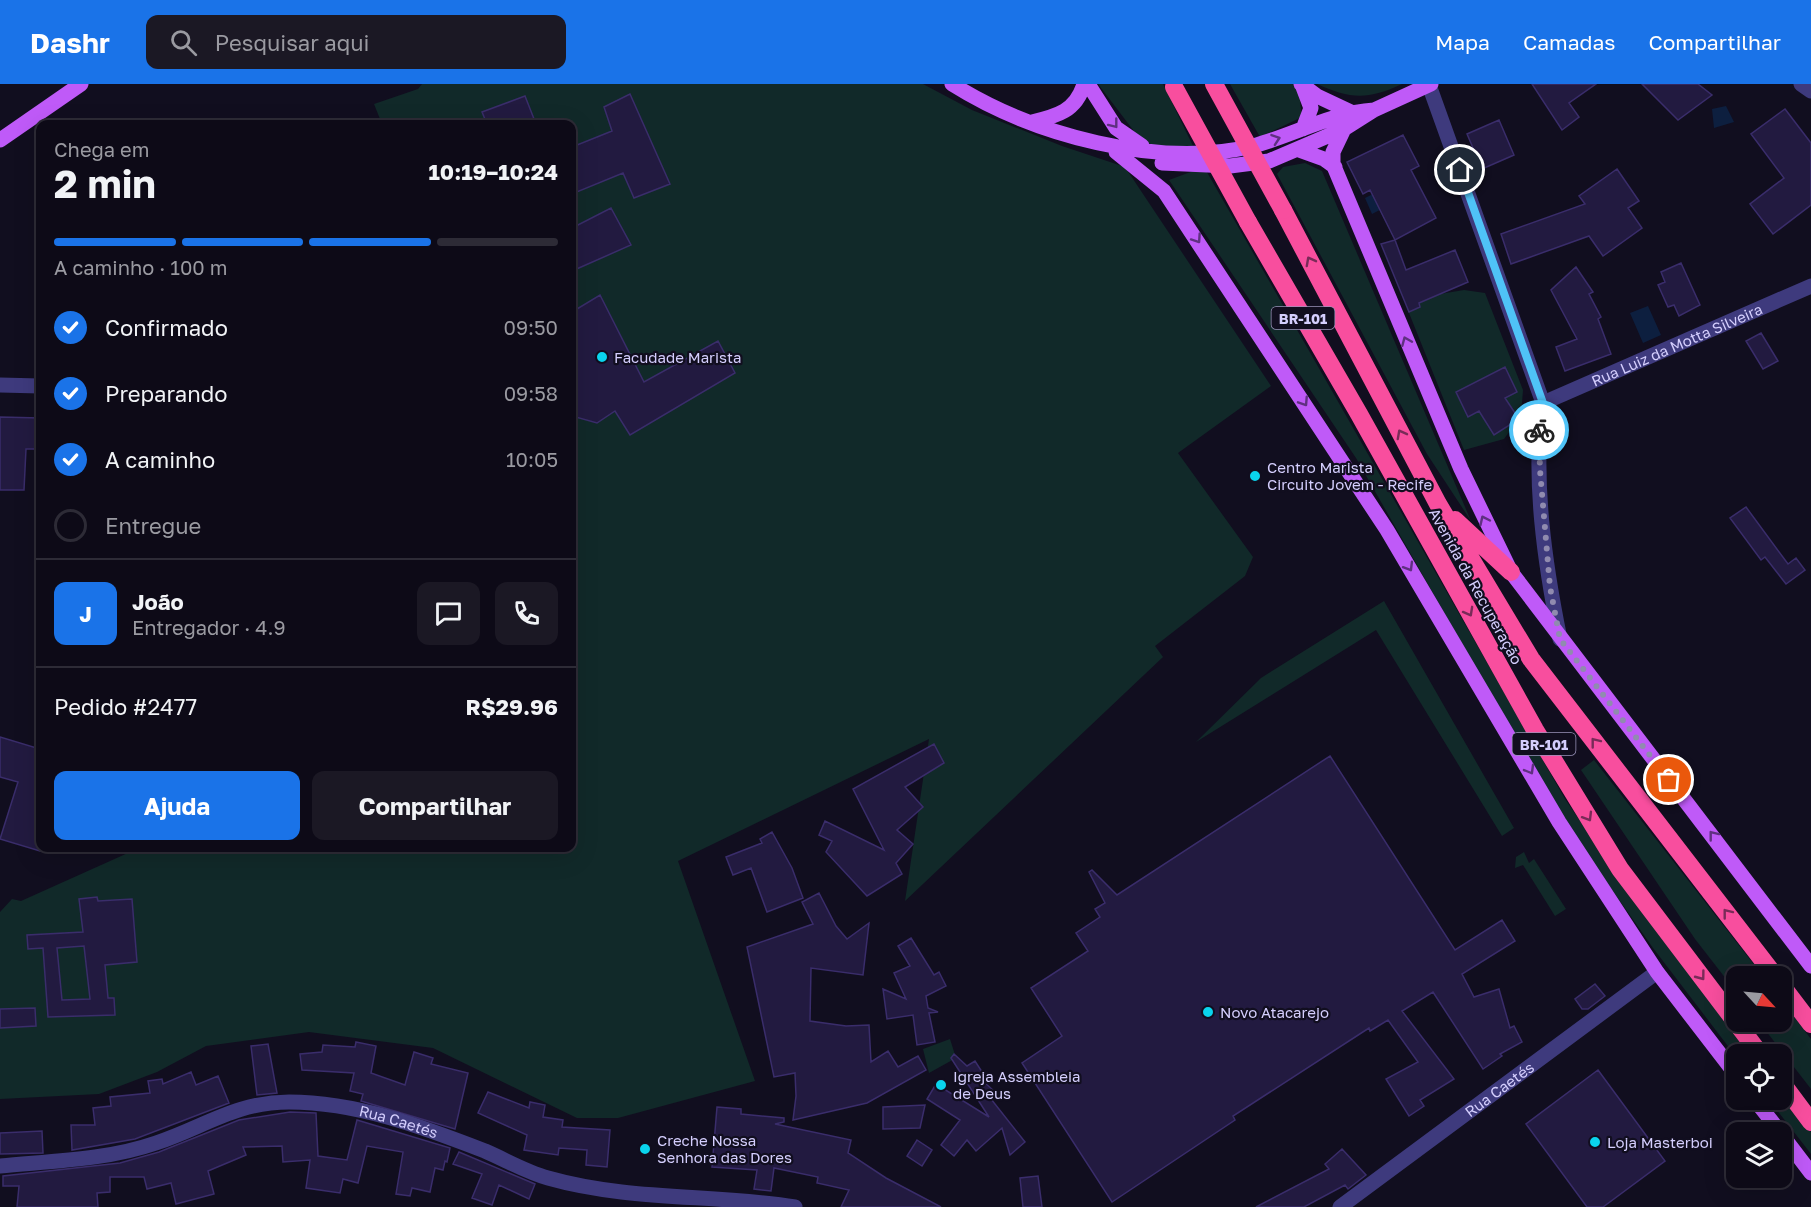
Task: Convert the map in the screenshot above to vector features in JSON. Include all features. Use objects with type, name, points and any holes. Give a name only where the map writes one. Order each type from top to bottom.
[{"type":"highway","name":"Avenida da Recuperação","points":[[1214,84],[1438,504],[1531,659],[1767,966]]},
{"type":"highway","name":"Avenida da Recuperação","points":[[1174,85],[1248,222],[1359,414],[1535,730],[1614,859],[1753,1044]]},
{"type":"highway","points":[[1438,504],[1511,572]]},
{"type":"highway","points":[[1792,999],[1811,1023]]},
{"type":"highway","points":[[1792,1096],[1811,1122]]},
{"type":"main road","points":[[0,140],[81,84]]},
{"type":"main road","points":[[952,84],[1032,122],[1094,141],[1180,154],[1239,149],[1351,112],[1374,110]]},
{"type":"main road","points":[[1032,122],[1065,112],[1075,103],[1086,84],[1116,128],[1152,151]]},
{"type":"main road","points":[[1094,141],[1116,152],[1154,162],[1230,165],[1269,161],[1344,129],[1374,110],[1430,85]]},
{"type":"main road","points":[[1302,86],[1311,108],[1303,129]]},
{"type":"main road","points":[[1302,86],[1351,112]]},
{"type":"main road","points":[[1344,129],[1333,152],[1335,167],[1461,469],[1511,572],[1811,966]]},
{"type":"main road","points":[[1299,150],[1318,156],[1335,167]]},
{"type":"main road","points":[[1116,152],[1164,191],[1387,530],[1559,822],[1658,972],[1726,1062]]},
{"type":"main road","points":[[1164,191],[1161,180],[1163,170],[1167,166],[1180,164]]},
{"type":"main road","points":[[1763,1110],[1772,1122]]},
{"type":"main road","points":[[1792,1148],[1811,1173]]},
{"type":"street","points":[[1802,84],[1811,91]]},
{"type":"street","points":[[1430,85],[1543,403],[1538,436],[1540,470],[1550,587],[1560,639]]},
{"type":"street","name":"Rua Luiz da Motta Silveira","points":[[1543,403],[1811,286]]},
{"type":"street","points":[[0,385],[36,386]]},
{"type":"street","name":"Rua Caetés","points":[[1340,1207],[1658,972]]},
{"type":"street","name":"Rua Caetés","points":[[0,1166],[126,1152],[157,1143],[218,1115],[252,1105],[288,1102],[326,1103],[372,1112],[413,1125],[486,1152],[545,1178],[590,1188],[643,1196],[795,1207]]},
{"type":"green space","points":[[422,84],[923,84],[972,110],[1062,146],[1125,167],[1271,386],[1178,453],[1253,557],[1245,576],[1155,646],[1163,657],[905,901],[929,739],[678,861],[755,1081],[618,1118],[577,1118],[433,1048],[309,1032],[206,1046],[157,1072],[99,1094],[0,1099],[0,912],[12,899],[21,901],[130,852],[576,852],[576,120],[380,120],[374,104],[418,89]]},
{"type":"green space","points":[[1098,84],[1163,84],[1194,148],[1146,147]]},
{"type":"green space","points":[[1230,84],[1293,84],[1299,93],[1302,117],[1260,137]]},
{"type":"green space","points":[[1317,84],[1402,84],[1379,93],[1359,96],[1339,93]]},
{"type":"green space","points":[[1305,163],[1322,171],[1471,521],[1427,454],[1277,174],[1283,167]]},
{"type":"green space","points":[[1204,167],[1565,799],[1658,934],[1726,1020],[1726,1032],[1736,1032],[1745,1044],[1726,1044],[1653,948],[1560,816],[1356,458],[1169,180]]},
{"type":"green space","points":[[1464,290],[1485,293],[1523,390],[1519,419],[1504,439],[1464,450],[1407,308],[1440,294]]},
{"type":"green space","points":[[1384,601],[1514,828],[1502,836],[1376,630],[1196,742],[1261,678]]},
{"type":"green space","points":[[1594,760],[1755,966],[1726,966],[1726,979],[1695,939],[1581,770]]},
{"type":"green space","points":[[1524,852],[1529,863],[1534,859],[1566,909],[1555,916],[1523,865],[1515,868],[1516,857]]},
{"type":"green space","points":[[1792,1014],[1811,1039],[1811,1089],[1792,1065],[1792,1044],[1776,1044],[1767,1032],[1792,1032]]},
{"type":"green space","points":[[950,1039],[956,1058],[929,1073],[923,1049]]},
{"type":"green space","points":[[1792,1106],[1811,1132],[1811,1154],[1792,1130],[1792,1122],[1786,1122],[1777,1110],[1792,1110]]},
{"type":"water","points":[[1726,106],[1734,122],[1714,128],[1712,109]]},
{"type":"water","points":[[1391,185],[1399,200],[1372,214],[1365,198]]},
{"type":"water","points":[[1648,306],[1661,335],[1643,343],[1630,313]]},
{"type":"building","points":[[1532,84],[1596,84],[1569,103],[1579,117],[1562,130]]},
{"type":"building","points":[[1642,84],[1698,84],[1712,95],[1678,120]]},
{"type":"building","points":[[630,94],[670,184],[634,198],[623,173],[576,192],[576,145],[612,131],[604,107]]},
{"type":"building","points":[[525,96],[534,120],[485,120],[482,112]]},
{"type":"building","points":[[1785,109],[1811,143],[1811,205],[1773,234],[1750,204],[1784,178],[1751,134]]},
{"type":"building","points":[[1499,120],[1514,155],[1482,169],[1467,134]]},
{"type":"building","points":[[1403,135],[1419,166],[1411,170],[1436,218],[1395,240],[1370,190],[1363,194],[1347,162]]},
{"type":"building","points":[[1617,169],[1639,201],[1628,208],[1642,228],[1603,256],[1589,236],[1511,264],[1501,234],[1585,204],[1579,196]]},
{"type":"building","points":[[611,208],[631,245],[576,269],[576,226]]},
{"type":"building","points":[[1395,240],[1406,270],[1455,250],[1468,282],[1419,303],[1420,307],[1409,312],[1381,244]]},
{"type":"building","points":[[1681,263],[1700,305],[1679,316],[1674,305],[1668,307],[1658,285],[1665,282],[1661,272]]},
{"type":"building","points":[[1576,267],[1593,292],[1589,294],[1601,317],[1598,319],[1611,354],[1565,371],[1556,347],[1577,339],[1551,290]]},
{"type":"building","name":"Facudade Marista","points":[[600,295],[644,382],[718,341],[735,373],[630,435],[615,411],[597,423],[576,417],[576,310]]},
{"type":"building","points":[[1761,333],[1778,361],[1763,369],[1746,341]]},
{"type":"building","points":[[1505,367],[1517,392],[1505,398],[1519,419],[1494,435],[1479,411],[1468,417],[1456,392]]},
{"type":"building","points":[[0,417],[36,418],[36,449],[26,449],[24,490],[0,490]]},
{"type":"building","points":[[1746,507],[1788,564],[1796,558],[1805,570],[1786,584],[1765,557],[1761,560],[1730,518]]},
{"type":"building","points":[[0,737],[36,748],[36,850],[0,839],[18,782],[0,777]]},
{"type":"building","points":[[934,744],[944,763],[905,787],[923,807],[897,830],[913,844],[896,863],[902,874],[867,896],[826,852],[832,841],[819,835],[825,821],[884,850],[853,789]]},
{"type":"building","name":"Novo Atacarejo","points":[[1330,756],[1455,950],[1502,920],[1515,941],[1462,974],[1474,997],[1499,989],[1510,1028],[1514,1026],[1522,1042],[1500,1054],[1502,1056],[1483,1069],[1433,992],[1402,1011],[1454,1079],[1420,1100],[1424,1106],[1409,1116],[1386,1079],[1418,1062],[1388,1020],[1370,1031],[1369,1028],[1233,1116],[1235,1120],[1112,1202],[1022,1063],[1062,1036],[1031,988],[1088,951],[1076,933],[1100,917],[1095,909],[1105,903],[1089,872],[1092,870],[1117,895]]},
{"type":"building","points":[[772,832],[792,868],[803,898],[767,912],[751,868],[733,875],[726,857],[762,843],[760,839]]},
{"type":"building","points":[[819,893],[836,926],[847,939],[869,923],[863,975],[811,968],[810,1021],[846,1026],[869,1025],[871,1062],[888,1051],[898,1067],[918,1056],[926,1070],[867,1103],[793,1120],[796,1096],[795,1073],[774,1077],[747,947],[813,924],[802,902]]},
{"type":"building","points":[[97,897],[98,901],[132,899],[137,962],[105,965],[108,998],[114,998],[115,1015],[48,1017],[43,948],[28,949],[27,935],[83,932],[79,899]],"holes":[[[84,946],[90,999],[62,1000],[57,948]]]},
{"type":"building","points":[[911,938],[934,975],[939,972],[946,986],[926,996],[928,1008],[938,1012],[929,1013],[935,1042],[917,1045],[913,1015],[887,1019],[883,989],[906,999],[894,973],[910,966],[898,946]]},
{"type":"building","points":[[1595,984],[1605,996],[1588,1009],[1582,1009],[1575,999]]},
{"type":"building","points":[[35,1008],[36,1026],[0,1028],[0,1009]]},
{"type":"building","points":[[356,1042],[376,1046],[371,1073],[405,1085],[414,1052],[433,1058],[431,1064],[468,1073],[455,1129],[361,1101],[363,1094],[350,1091],[354,1073],[302,1070],[300,1054],[322,1052],[323,1045],[355,1047]]},
{"type":"building","points":[[268,1044],[277,1093],[257,1095],[251,1046]]},
{"type":"building","points":[[954,1054],[967,1066],[975,1061],[986,1078],[982,1080],[996,1093],[991,1099],[1025,1142],[1010,1155],[1002,1128],[976,1151],[967,1140],[954,1156],[941,1145],[960,1120],[927,1099],[936,1084],[989,1117],[951,1058]]},
{"type":"building","name":"Loja Masterboi","points":[[1598,1070],[1665,1161],[1603,1207],[1587,1207],[1526,1124]]},
{"type":"building","points":[[191,1072],[196,1085],[218,1076],[229,1103],[135,1139],[72,1150],[71,1125],[95,1125],[93,1108],[111,1106],[110,1097],[150,1093],[148,1081],[162,1079],[163,1084]]},
{"type":"building","points":[[488,1092],[529,1108],[530,1102],[545,1105],[543,1117],[563,1120],[562,1127],[610,1130],[607,1167],[586,1165],[587,1150],[559,1148],[558,1155],[524,1150],[527,1135],[478,1113]]},
{"type":"building","points":[[925,1105],[920,1128],[883,1129],[883,1107]]},
{"type":"building","points":[[717,1107],[741,1109],[741,1114],[784,1118],[784,1122],[775,1124],[851,1140],[848,1153],[886,1178],[941,1207],[841,1207],[849,1190],[817,1183],[818,1177],[774,1168],[771,1191],[754,1189],[757,1170],[712,1167]]},
{"type":"building","points":[[290,1112],[316,1113],[318,1156],[347,1160],[357,1120],[450,1148],[447,1162],[445,1161],[443,1170],[435,1168],[430,1192],[412,1188],[410,1196],[396,1194],[403,1152],[367,1146],[358,1183],[343,1179],[340,1193],[306,1188],[310,1160],[283,1162],[282,1146],[243,1147],[246,1155],[208,1171],[214,1194],[176,1204],[171,1183],[147,1189],[144,1177],[110,1177],[110,1192],[97,1193],[98,1207],[17,1207],[19,1186],[3,1186],[3,1176],[120,1163],[159,1152],[239,1120]]},
{"type":"building","points":[[42,1131],[43,1153],[0,1154],[0,1133]]},
{"type":"building","points":[[917,1140],[932,1150],[922,1166],[907,1156]]},
{"type":"building","points":[[1342,1149],[1366,1175],[1348,1189],[1345,1185],[1304,1207],[1256,1207],[1329,1169],[1325,1164]]},
{"type":"building","points":[[459,1152],[535,1184],[529,1199],[499,1185],[492,1205],[472,1198],[482,1174],[453,1164]]},
{"type":"building","points":[[1038,1176],[1042,1207],[1023,1207],[1020,1178]]},
{"type":"way so far","points":[[1539,430],[1550,587],[1560,639],[1669,780]]},
{"type":"place","name":"Facudade Marista","points":[[602,357]]},
{"type":"place","name":"Centro Marista Circuito Jovem - Recife","points":[[1255,476]]},
{"type":"place","name":"Novo Atacarejo","points":[[1208,1012]]},
{"type":"place","name":"Igreja Assembleia de Deus","points":[[941,1085]]},
{"type":"place","name":"Loja Masterboi","points":[[1595,1142]]},
{"type":"place","name":"Creche Nossa Senhora das Dores","points":[[645,1149]]},
{"type":"route","points":[[1460,170],[1543,403],[1539,430]]}]
